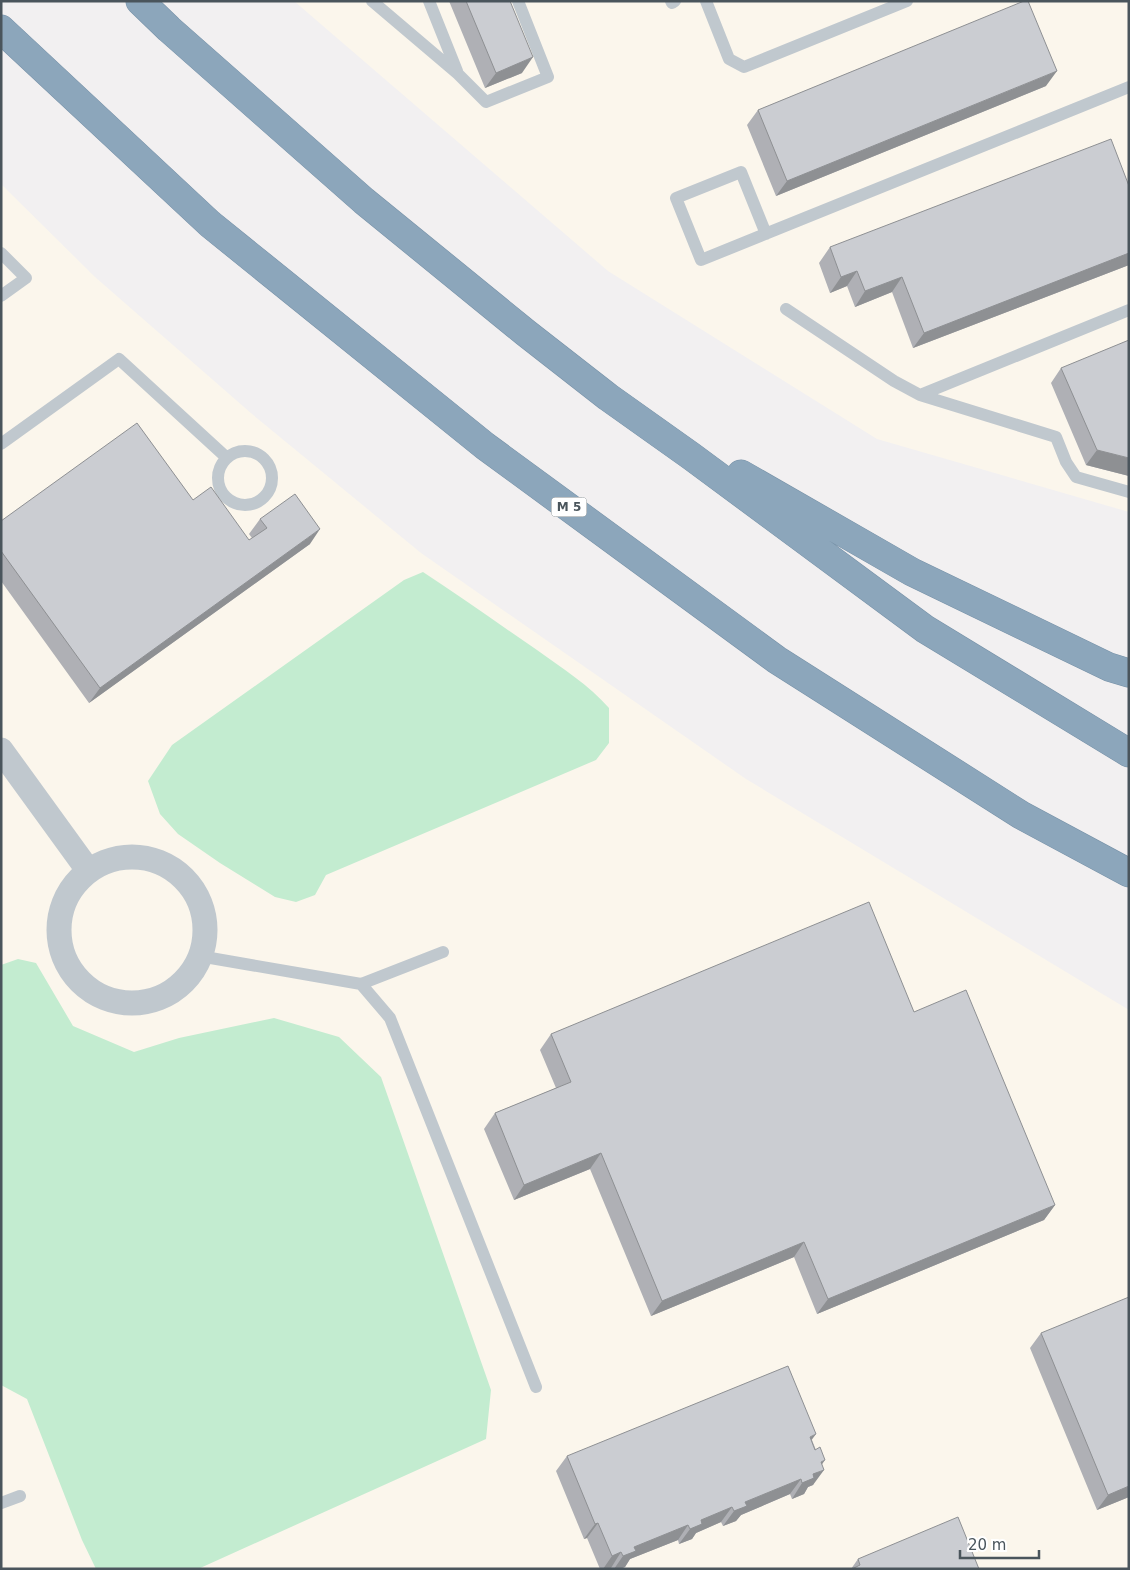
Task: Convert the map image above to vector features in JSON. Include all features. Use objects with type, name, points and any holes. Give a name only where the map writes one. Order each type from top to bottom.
[{"type":"highway","points":[[140,1],[169,29],[364,201],[548,351],[608,397],[691,456],[924,629],[1129,753]]},
{"type":"highway","name":"M 5","points":[[1,29],[210,224],[485,446],[777,660],[1021,815],[1129,873]]},
{"type":"highway","points":[[691,456],[723,464],[912,572],[1109,667],[1129,673]]},
{"type":"street","points":[[1,750],[88,870]]},
{"type":"street","points":[[144,857],[170,866],[192,886],[204,912],[205,941],[195,968],[176,989],[150,1002],[120,1003],[93,993],[72,974],[60,947],[58,918],[68,892],[88,870],[114,858],[144,857]]},
{"type":"lane","points":[[372,1],[458,74],[486,102],[548,77],[518,1]]},
{"type":"lane","points":[[429,1],[458,74]]},
{"type":"lane","points":[[671,1],[672,3],[675,1]]},
{"type":"lane","points":[[706,1],[730,59],[744,67],[907,1]]},
{"type":"lane","points":[[766,234],[741,172],[676,198],[701,260],[766,234],[1129,87]]},
{"type":"lane","points":[[1,253],[26,278],[1,296]]},
{"type":"lane","points":[[786,309],[894,381],[920,395],[1056,438],[1066,462],[1076,478],[1129,492]]},
{"type":"lane","points":[[920,395],[1129,310]]},
{"type":"lane","points":[[1,444],[119,359],[227,458]]},
{"type":"lane","points":[[247,450],[260,455],[266,460],[272,472],[273,480],[264,498],[244,506],[225,497],[221,491],[218,477],[222,463],[227,458],[233,453],[247,450]]},
{"type":"lane","points":[[199,956],[361,984],[443,952]]},
{"type":"lane","points":[[361,984],[390,1018],[536,1387]]},
{"type":"lane","points":[[1,1503],[20,1496]]},
{"type":"shaded area","points":[[294,1],[1129,1],[1129,512],[877,439],[608,271]]},
{"type":"shaded area","points":[[1,184],[95,277],[252,414],[421,553],[746,779],[1129,1010],[1129,1569],[1,1569]]},
{"type":"green space","points":[[423,572],[565,670],[584,684],[609,708],[609,743],[596,760],[326,875],[315,895],[296,902],[275,897],[178,834],[160,814],[148,781],[172,745],[404,580]]},
{"type":"green space","points":[[18,959],[36,963],[73,1026],[134,1052],[179,1038],[274,1018],[339,1037],[381,1077],[491,1390],[486,1439],[198,1569],[96,1569],[82,1540],[27,1399],[1,1385],[1,965]]},
{"type":"building","points":[[466,1],[510,1],[533,57],[496,73]]},
{"type":"building","points":[[1028,1],[1057,71],[787,181],[758,110]]},
{"type":"building","points":[[1111,139],[1129,186],[1129,253],[924,333],[902,277],[865,291],[857,271],[841,277],[830,247]]},
{"type":"building","points":[[1129,340],[1129,458],[1097,450],[1061,368]]},
{"type":"building","points":[[137,423],[193,500],[211,487],[249,540],[267,528],[260,519],[295,494],[320,529],[100,688],[1,551],[1,521]]},
{"type":"building","points":[[869,902],[914,1012],[966,990],[1055,1205],[828,1299],[804,1242],[662,1301],[601,1153],[524,1185],[495,1113],[571,1082],[551,1034]]},
{"type":"building","points":[[1129,1297],[1129,1486],[1108,1495],[1041,1333]]},
{"type":"building","points":[[788,1366],[816,1434],[810,1437],[815,1450],[820,1447],[825,1460],[821,1462],[824,1470],[813,1474],[814,1478],[802,1483],[801,1479],[745,1502],[747,1506],[734,1511],[732,1507],[701,1520],[702,1524],[690,1529],[688,1525],[634,1547],[636,1551],[623,1556],[621,1552],[612,1556],[598,1523],[595,1524],[567,1456]]},
{"type":"building","points":[[958,1517],[979,1569],[852,1569],[860,1565],[858,1559]]}]
